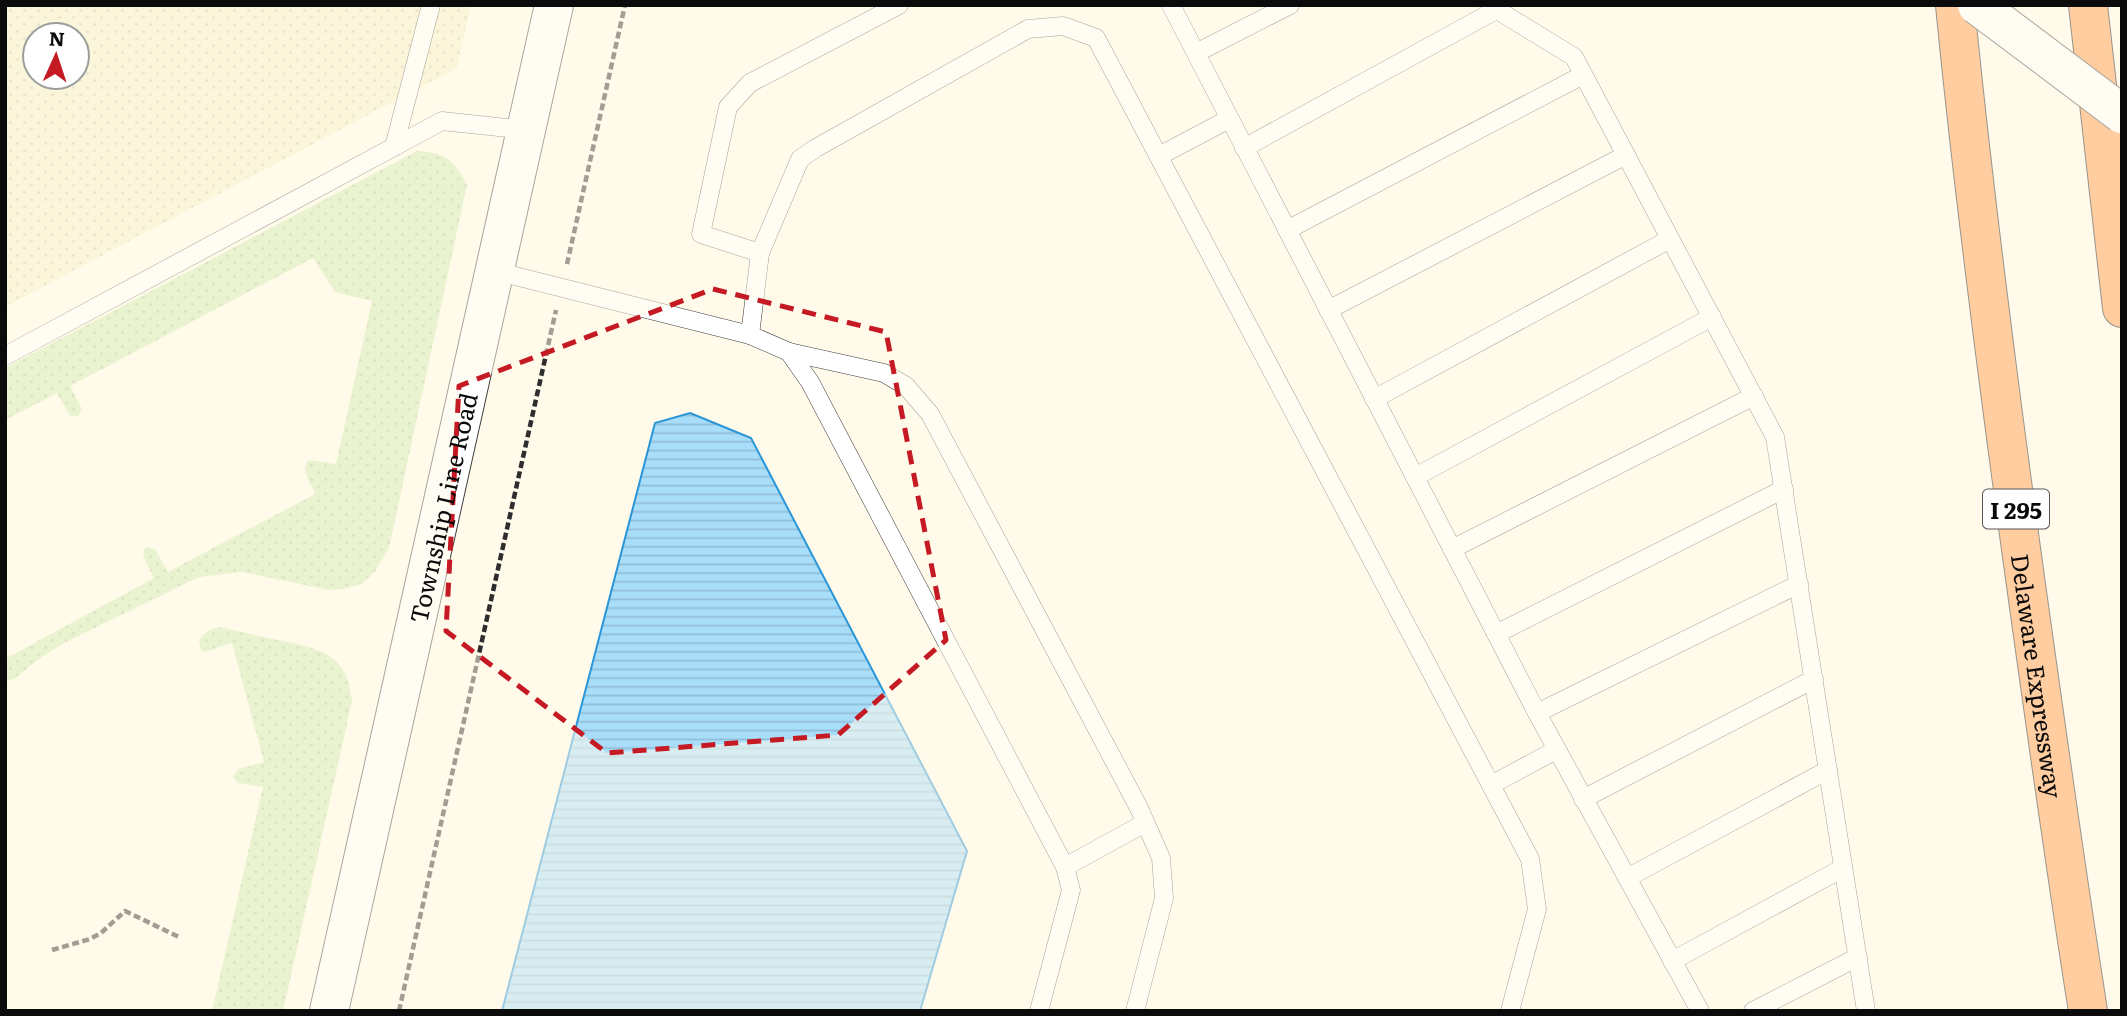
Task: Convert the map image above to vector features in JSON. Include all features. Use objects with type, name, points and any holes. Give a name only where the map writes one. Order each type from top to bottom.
[{"type":"highway","name":"Delaware Expressway","points":[[1955,5],[2003,416],[2063,852],[2088,1011]]},
{"type":"highway","points":[[2088,5],[2122,308]]},
{"type":"street","name":"Township Line Road","points":[[329,1011],[554,5]]},
{"type":"street","points":[[1977,5],[2122,114]]},
{"type":"lane","points":[[394,147],[431,5]]},
{"type":"lane","points":[[760,254],[701,234],[728,107],[750,83],[899,5]]},
{"type":"lane","points":[[1171,5],[1556,750],[1700,1011]]},
{"type":"lane","points":[[1195,53],[1290,5]]},
{"type":"lane","points":[[1244,148],[1493,7],[1574,57],[1776,437],[1866,1011]]},
{"type":"lane","points":[[750,335],[760,254],[800,159],[1028,29],[1063,26],[1096,38],[1530,859],[1537,909],[1510,1011]]},
{"type":"lane","points":[[1287,230],[1583,75]]},
{"type":"lane","points":[[1159,156],[1229,119]]},
{"type":"lane","points":[[5,356],[442,121],[526,130]]},
{"type":"lane","points":[[1328,310],[1626,155]]},
{"type":"lane","points":[[1374,399],[1670,239]]},
{"type":"lane","points":[[495,271],[750,335],[789,352],[884,373],[906,386],[930,414],[1161,858],[1164,898],[1135,1011]]},
{"type":"lane","points":[[1415,477],[1712,317]]},
{"type":"lane","points":[[789,352],[810,382],[1065,867],[1071,890],[1039,1011]]},
{"type":"lane","points":[[1452,549],[1754,396]]},
{"type":"lane","points":[[1496,634],[1784,489]]},
{"type":"lane","points":[[1537,713],[1799,584]]},
{"type":"lane","points":[[1583,799],[1814,679]]},
{"type":"lane","points":[[1491,785],[1556,750]]},
{"type":"lane","points":[[1627,878],[1828,770]]},
{"type":"lane","points":[[1065,867],[1145,823]]},
{"type":"lane","points":[[1672,961],[1843,868]]},
{"type":"lane","points":[[1753,1011],[1858,957]]},
{"type":"path","points":[[399,1011],[625,5]]},
{"type":"path","points":[[52,950],[90,939],[101,933],[125,911],[179,937]]},
{"type":"highlighted area","points":[[713,289],[886,332],[946,640],[838,735],[607,753],[446,631],[459,386]]},
{"type":"shaded area","points":[[5,5],[471,5],[457,68],[5,307]]},
{"type":"green space","points":[[417,151],[435,153],[448,159],[467,185],[389,548],[374,573],[361,584],[329,590],[242,572],[199,577],[66,642],[14,679],[5,681],[5,659],[154,578],[143,556],[147,547],[155,549],[168,572],[315,494],[305,472],[306,464],[309,460],[336,464],[372,301],[335,292],[313,258],[70,386],[82,409],[78,416],[70,416],[57,393],[5,420],[5,368]]},
{"type":"green space","points":[[219,627],[318,650],[337,663],[344,672],[352,701],[283,1011],[212,1011],[263,787],[238,783],[233,777],[238,769],[264,762],[232,643],[204,652],[201,650],[199,641],[203,635]]},
{"type":"water","points":[[690,413],[751,438],[967,851],[920,1011],[502,1011],[655,423]]}]
